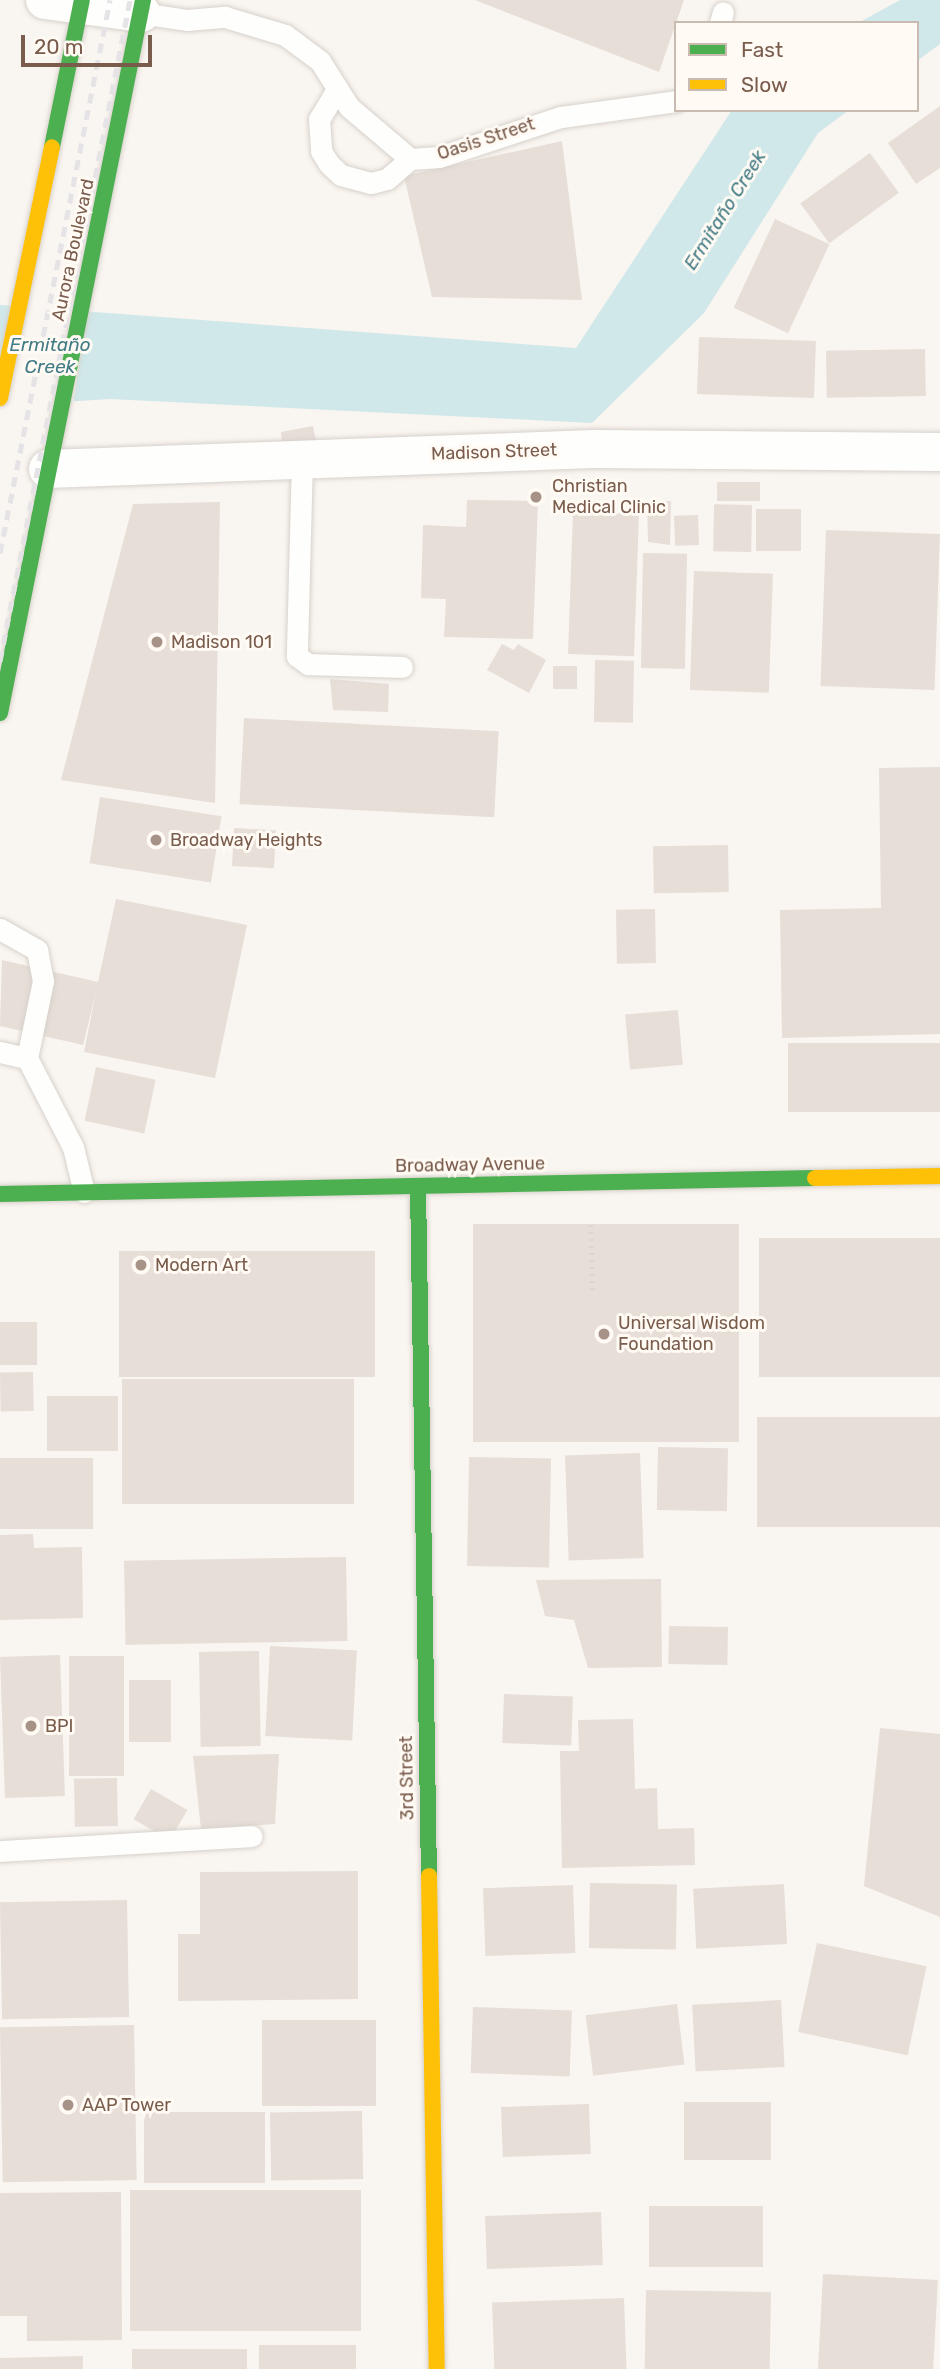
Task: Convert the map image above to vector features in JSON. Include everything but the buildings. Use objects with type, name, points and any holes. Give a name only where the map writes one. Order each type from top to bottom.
[{"type":"street","points":[[0,398],[20,298],[70,1],[142,6]]},
{"type":"street","name":"Aurora Boulevard","points":[[0,713],[142,6]]},
{"type":"street","name":"Madison Street","points":[[48,469],[594,449],[940,452]]},
{"type":"street","name":"Broadway Avenue","points":[[0,1194],[940,1176]]},
{"type":"street","name":"3rd Street","points":[[418,1186],[437,2369]]},
{"type":"lane","points":[[142,6],[187,20],[225,17],[265,26],[320,61],[336,90],[410,159],[387,179],[371,183],[341,175],[329,164],[321,151],[319,119],[336,90]]},
{"type":"lane","name":"Oasis Street","points":[[410,159],[439,157],[561,117],[674,102]]},
{"type":"lane","points":[[302,460],[298,656],[308,664],[402,667]]},
{"type":"lane","points":[[0,929],[37,950],[43,981],[27,1058],[73,1147],[85,1192]]},
{"type":"lane","points":[[0,1052],[27,1058]]},
{"type":"lane","points":[[0,1851],[253,1836]]},
{"type":"path","points":[[591,1226],[593,1291]]},
{"type":"water","points":[[900,0],[940,0],[940,44],[919,60],[919,21],[862,21]]},
{"type":"water","name":"Ermitaño Creek","points":[[731,112],[846,112],[818,133],[704,313],[592,423],[110,399],[0,406],[0,305],[576,348]]},
{"type":"pier","points":[[14,302],[88,308],[73,405],[0,410]]},
{"type":"railway","points":[[0,553],[110,0]]},
{"type":"railway","points":[[0,661],[130,0]]},
{"type":"traffic: fast","points":[[52,147],[82,0]]},
{"type":"traffic: fast","points":[[0,713],[143,0]]},
{"type":"traffic: fast","points":[[0,1194],[815,1178]]},
{"type":"traffic: fast","points":[[418,1186],[429,1876]]},
{"type":"traffic: slow","points":[[0,398],[52,147]]},
{"type":"traffic: slow","points":[[815,1178],[940,1176]]},
{"type":"traffic: slow","points":[[429,1876],[437,2369]]},
{"type":"place","name":"Christian Medical Clinic","points":[[536,497]]},
{"type":"place","name":"Madison 101","points":[[157,642]]},
{"type":"place","name":"Broadway Heights","points":[[156,840]]},
{"type":"place","name":"Modern Art","points":[[141,1265]]},
{"type":"place","name":"Universal Wisdom Foundation","points":[[604,1334]]},
{"type":"place","name":"BPI","points":[[31,1726]]},
{"type":"place","name":"AAP Tower","points":[[68,2105]]}]
